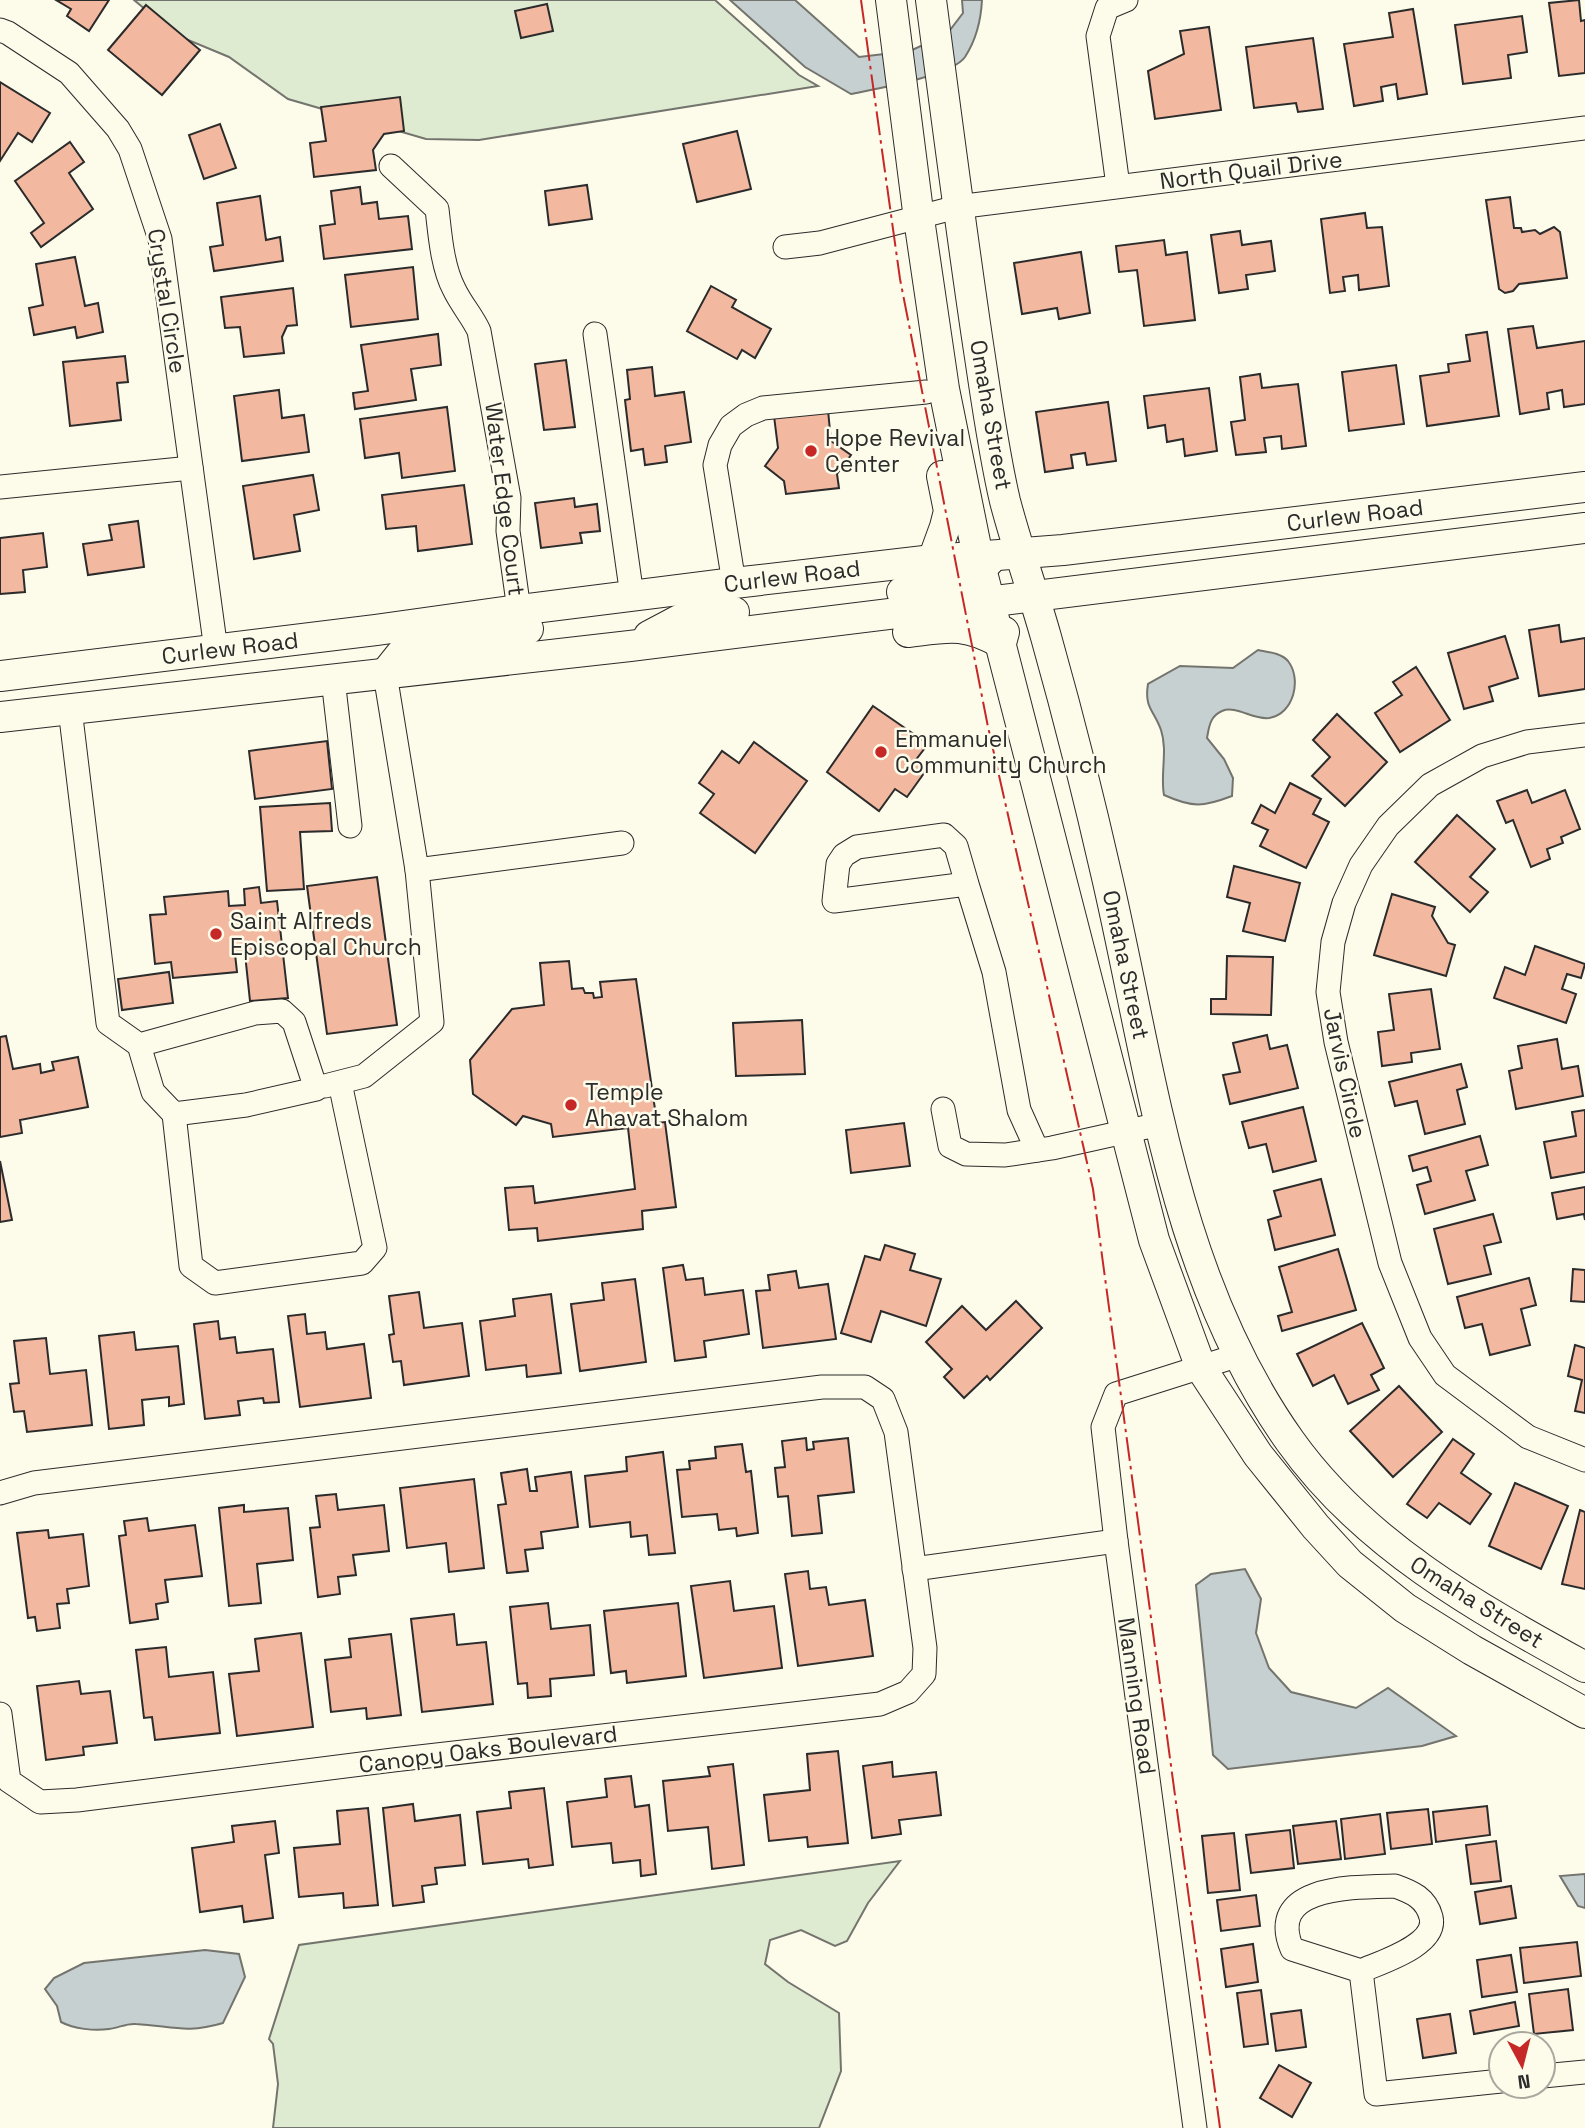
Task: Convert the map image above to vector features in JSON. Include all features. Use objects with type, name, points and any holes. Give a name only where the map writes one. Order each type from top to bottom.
[{"type":"main road","name":"Omaha Street","points":[[891,0],[944,389],[1106,872],[1160,1124],[1198,1260],[1239,1355],[1290,1441],[1329,1489],[1372,1530],[1428,1575],[1472,1604],[1585,1667]]},
{"type":"main road","name":"Omaha Street","points":[[931,0],[957,207],[1005,499],[1009,577],[1000,643],[1154,1240],[1201,1368],[1258,1455],[1316,1527],[1350,1564],[1405,1608],[1472,1650],[1585,1713]]},
{"type":"main road","points":[[930,292],[918,346],[949,511],[946,527],[933,560]]},
{"type":"main road","name":"Curlew Road","points":[[0,717],[630,646],[1009,577],[1492,498],[1585,487]]},
{"type":"main road","name":"Curlew Road","points":[[0,676],[933,560],[1064,591],[1585,528]]},
{"type":"main road","points":[[385,674],[401,654],[416,647],[564,623],[590,601]]},
{"type":"main road","points":[[630,646],[709,657],[962,626],[982,632],[1000,643]]},
{"type":"main road","points":[[0,708],[17,697],[179,674],[216,650]]},
{"type":"street","points":[[1118,186],[1098,36],[1107,8],[1126,0]]},
{"type":"street","name":"Crystal Circle","points":[[0,30],[69,73],[118,129],[130,149],[160,239],[216,650]]},
{"type":"street","name":"North Quail Drive","points":[[785,247],[820,243],[957,207],[1585,128]]},
{"type":"street","name":"Water Edge Court","points":[[391,166],[437,209],[441,239],[454,289],[479,331],[509,498],[508,531],[519,610]]},
{"type":"street","points":[[595,334],[632,596]]},
{"type":"street","points":[[734,583],[715,465],[720,445],[731,426],[746,415],[763,408],[926,392]]},
{"type":"street","points":[[0,487],[191,468]]},
{"type":"street","points":[[174,1114],[246,1105],[364,1076],[432,1023],[417,870],[385,674]]},
{"type":"street","points":[[333,679],[350,826]]},
{"type":"street","points":[[70,709],[108,1023],[139,1045],[153,1092],[174,1114],[191,1266],[215,1283],[362,1263],[375,1248],[340,1083]]},
{"type":"street","name":"Jarvis Circle","points":[[1585,735],[1527,742],[1482,756],[1430,785],[1404,810],[1388,827],[1361,865],[1344,903],[1333,942],[1328,992],[1336,1042],[1390,1263],[1420,1338],[1446,1376],[1528,1437],[1585,1460]]},
{"type":"street","points":[[967,884],[834,901],[838,864],[844,855],[857,847],[944,835],[956,846],[993,972],[1019,1110],[1037,1150]]},
{"type":"street","points":[[417,870],[622,843]]},
{"type":"street","points":[[139,1045],[255,1013],[282,1011],[294,1022],[316,1089]]},
{"type":"street","points":[[943,1109],[950,1146],[966,1154],[1005,1155],[1160,1124]]},
{"type":"street","name":"Manning Road","points":[[1195,2128],[1103,1427],[1116,1394],[1239,1355]]},
{"type":"street","name":"Canopy Oaks Boulevard","points":[[0,1493],[48,1481],[822,1387],[865,1387],[883,1399],[896,1432],[925,1648],[925,1674],[908,1692],[880,1704],[393,1760],[77,1800],[40,1801],[9,1781],[0,1714]]},
{"type":"street","points":[[914,1569],[1116,1541]]},
{"type":"street","points":[[1395,1886],[1418,1894],[1429,1909],[1432,1923],[1428,1934],[1418,1944],[1361,1971],[1292,1950],[1288,1940],[1287,1919],[1295,1905],[1314,1894],[1354,1887],[1395,1886]]},
{"type":"street","points":[[1361,1971],[1377,2094],[1487,2082]]},
{"type":"street","points":[[1557,2074],[1585,2071]]},
{"type":"green space","points":[[134,0],[715,0],[799,75],[818,86],[479,140],[426,139],[288,99],[229,57],[176,35]]},
{"type":"green space","points":[[900,1861],[868,1903],[847,1941],[835,1946],[801,1930],[770,1940],[765,1964],[788,1982],[839,2013],[841,2071],[819,2128],[273,2128],[278,2084],[273,2044],[269,2039],[299,1945]]},
{"type":"shaded area","points":[[730,0],[795,0],[859,57],[910,51],[947,34],[963,13],[962,0],[982,0],[975,37],[965,57],[957,64],[930,76],[851,94],[805,67]]},
{"type":"shaded area","points":[[1258,650],[1285,658],[1292,668],[1295,686],[1290,703],[1278,715],[1263,718],[1227,710],[1218,713],[1213,719],[1207,738],[1224,759],[1233,778],[1232,796],[1213,802],[1191,804],[1164,795],[1163,738],[1149,704],[1148,684],[1180,666],[1233,668]]},
{"type":"shaded area","points":[[1245,1569],[1261,1599],[1256,1633],[1269,1668],[1291,1692],[1356,1708],[1388,1688],[1456,1736],[1422,1746],[1228,1769],[1213,1755],[1196,1585],[1211,1574]]},
{"type":"shaded area","points":[[1585,1874],[1585,1908],[1578,1906],[1560,1876]]},
{"type":"shaded area","points":[[205,1950],[239,1954],[245,1977],[223,2023],[189,2029],[132,2024],[103,2030],[78,2028],[61,2022],[57,2006],[45,1989],[54,1978],[84,1963]]},
{"type":"building","points":[[56,0],[109,0],[89,31],[67,16],[71,9]]},
{"type":"building","points":[[1579,0],[1581,21],[1585,20],[1585,73],[1559,76],[1549,3]]},
{"type":"building","points":[[547,4],[553,31],[521,38],[515,11]]},
{"type":"building","points":[[146,5],[200,50],[162,95],[108,50]]},
{"type":"building","points":[[1413,9],[1427,94],[1398,99],[1396,84],[1381,87],[1383,101],[1354,106],[1344,44],[1393,37],[1389,13]]},
{"type":"building","points":[[1522,16],[1527,52],[1508,55],[1511,78],[1463,84],[1455,25]]},
{"type":"building","points":[[1209,27],[1221,110],[1155,119],[1148,71],[1184,54],[1180,31]]},
{"type":"building","points":[[1313,38],[1323,109],[1298,112],[1296,103],[1254,108],[1246,47]]},
{"type":"building","points":[[0,82],[50,113],[32,142],[18,133],[0,161]]},
{"type":"building","points":[[400,97],[404,131],[384,134],[373,150],[376,170],[314,177],[310,143],[326,141],[321,107]]},
{"type":"building","points":[[220,124],[236,168],[204,179],[189,135]]},
{"type":"building","points":[[737,131],[751,189],[697,202],[683,144]]},
{"type":"building","points":[[70,142],[84,162],[69,173],[93,209],[41,247],[31,233],[44,223],[15,181]]},
{"type":"building","points":[[587,185],[592,219],[549,225],[545,191]]},
{"type":"building","points":[[360,187],[362,204],[377,202],[379,219],[408,216],[412,249],[324,259],[320,226],[335,224],[331,191]]},
{"type":"building","points":[[260,196],[266,240],[280,237],[283,261],[214,271],[210,247],[223,245],[217,203]]},
{"type":"building","points":[[1510,197],[1514,228],[1521,228],[1522,232],[1535,230],[1540,234],[1554,227],[1560,232],[1567,278],[1519,284],[1513,291],[1505,293],[1499,289],[1486,200]]},
{"type":"building","points":[[1365,213],[1367,228],[1382,227],[1389,286],[1359,290],[1358,275],[1343,277],[1345,291],[1330,293],[1321,219]]},
{"type":"building","points":[[1240,231],[1242,245],[1271,241],[1275,271],[1246,275],[1248,289],[1219,293],[1211,235]]},
{"type":"building","points":[[1164,240],[1166,255],[1187,252],[1195,320],[1144,326],[1137,270],[1119,272],[1116,246]]},
{"type":"building","points":[[1081,252],[1090,313],[1059,319],[1057,308],[1022,314],[1014,263]]},
{"type":"building","points":[[75,257],[85,306],[98,303],[103,332],[77,338],[75,327],[34,335],[29,308],[43,305],[36,264]]},
{"type":"building","points":[[413,267],[418,319],[351,327],[345,275]]},
{"type":"building","points":[[711,286],[736,300],[732,307],[771,329],[755,358],[742,350],[737,359],[687,331]]},
{"type":"building","points":[[293,288],[297,325],[287,326],[282,337],[284,353],[244,357],[240,327],[225,328],[221,297]]},
{"type":"building","points":[[1533,326],[1537,348],[1585,341],[1585,404],[1564,407],[1562,390],[1547,393],[1549,409],[1520,414],[1508,329]]},
{"type":"building","points":[[1487,332],[1499,416],[1427,426],[1420,376],[1449,372],[1448,364],[1470,361],[1466,335]]},
{"type":"building","points":[[438,334],[441,365],[411,369],[416,400],[355,409],[353,393],[368,391],[361,345]]},
{"type":"building","points":[[125,356],[128,382],[117,383],[121,420],[70,426],[63,362]]},
{"type":"building","points":[[566,360],[575,427],[544,430],[535,364]]},
{"type":"building","points":[[1396,365],[1404,424],[1349,431],[1342,372]]},
{"type":"building","points":[[652,367],[655,396],[684,392],[691,442],[665,446],[667,462],[645,465],[643,449],[631,451],[625,400],[630,399],[627,370]]},
{"type":"building","points":[[1260,374],[1262,388],[1298,384],[1306,446],[1282,449],[1281,436],[1264,438],[1266,452],[1236,455],[1231,422],[1245,420],[1240,377]]},
{"type":"building","points":[[1209,388],[1217,451],[1185,456],[1183,439],[1167,442],[1165,425],[1148,428],[1144,396]]},
{"type":"building","points":[[279,390],[282,418],[304,415],[309,452],[242,461],[234,396]]},
{"type":"building","points":[[1108,402],[1116,461],[1087,465],[1085,453],[1071,455],[1073,468],[1045,472],[1036,412]]},
{"type":"building","points":[[447,407],[455,471],[402,478],[399,453],[365,458],[360,419]]},
{"type":"building","name":"Hope Revival Center","points":[[828,410],[831,441],[851,455],[837,474],[839,488],[786,494],[784,481],[765,466],[778,448],[774,416]]},
{"type":"building","points":[[313,475],[319,510],[294,515],[300,551],[254,559],[243,486]]},
{"type":"building","points":[[464,485],[472,544],[418,551],[416,526],[386,529],[382,495]]},
{"type":"building","points":[[574,498],[575,507],[597,504],[600,531],[580,533],[582,543],[541,548],[535,503]]},
{"type":"building","points":[[138,521],[144,567],[88,575],[83,544],[112,540],[109,525]]},
{"type":"building","points":[[43,533],[47,567],[23,570],[25,592],[0,594],[0,538]]},
{"type":"building","points":[[1559,625],[1561,642],[1585,638],[1585,689],[1539,696],[1529,630]]},
{"type":"building","points":[[1505,636],[1518,678],[1489,687],[1493,701],[1464,709],[1448,653]]},
{"type":"building","points":[[1416,667],[1450,720],[1400,752],[1375,713],[1402,695],[1393,682]]},
{"type":"building","name":"Emmanuel Community Church","points":[[873,706],[928,744],[915,761],[927,769],[907,797],[895,789],[879,811],[827,772]]},
{"type":"building","points":[[1337,714],[1387,762],[1345,806],[1312,776],[1330,757],[1313,740]]},
{"type":"building","points":[[327,741],[332,789],[255,799],[249,751]]},
{"type":"building","points":[[754,742],[807,781],[755,853],[700,813],[714,794],[699,783],[722,751],[739,763]]},
{"type":"building","points":[[1290,783],[1321,799],[1313,814],[1329,822],[1306,868],[1260,846],[1268,830],[1252,823],[1261,805],[1275,813]]},
{"type":"building","points":[[1527,790],[1532,803],[1565,790],[1580,829],[1561,837],[1563,843],[1547,849],[1550,859],[1531,867],[1513,820],[1506,823],[1497,801]]},
{"type":"building","points":[[330,803],[332,831],[300,832],[304,889],[267,891],[260,807]]},
{"type":"building","points":[[1457,815],[1495,849],[1470,877],[1488,892],[1470,912],[1415,862]]},
{"type":"building","points":[[1234,866],[1300,883],[1285,941],[1243,931],[1250,903],[1227,897]]},
{"type":"building","points":[[377,877],[397,1025],[327,1034],[307,886]]},
{"type":"building","name":"Saint Alfreds Episcopal Church","points":[[259,887],[261,903],[277,901],[288,998],[250,1001],[245,954],[235,954],[237,972],[173,978],[171,962],[155,964],[150,915],[166,914],[164,897],[228,891],[229,906],[245,905],[244,889]]},
{"type":"building","points":[[1392,894],[1435,907],[1432,916],[1448,943],[1455,945],[1446,976],[1374,955]]},
{"type":"building","points":[[1535,946],[1585,964],[1581,978],[1567,974],[1562,989],[1576,994],[1566,1023],[1494,998],[1505,967],[1525,975]]},
{"type":"building","points":[[1227,956],[1273,957],[1271,1015],[1211,1014],[1211,999],[1226,999]]},
{"type":"building","name":"Temple Ahavat Shalom","points":[[569,961],[572,989],[583,988],[585,993],[593,993],[594,998],[602,997],[600,982],[636,979],[657,1123],[665,1122],[676,1207],[642,1211],[643,1229],[538,1241],[537,1228],[509,1230],[505,1188],[533,1186],[535,1203],[635,1189],[628,1128],[553,1137],[551,1124],[523,1116],[516,1125],[473,1094],[470,1060],[512,1009],[544,1005],[540,963]]},
{"type":"building","points":[[169,972],[173,1003],[122,1010],[118,979]]},
{"type":"building","points":[[1431,989],[1440,1049],[1411,1053],[1412,1062],[1382,1066],[1378,1032],[1394,1030],[1389,994]]},
{"type":"building","points":[[802,1020],[805,1074],[736,1076],[733,1023]]},
{"type":"building","points":[[1267,1035],[1270,1049],[1287,1045],[1298,1088],[1230,1104],[1223,1075],[1240,1072],[1233,1043]]},
{"type":"building","points":[[6,1036],[13,1069],[40,1064],[41,1073],[54,1070],[52,1062],[78,1057],[88,1107],[20,1120],[22,1133],[0,1137],[0,1037]]},
{"type":"building","points":[[1557,1039],[1562,1069],[1578,1066],[1583,1096],[1516,1109],[1509,1071],[1522,1068],[1518,1046]]},
{"type":"building","points":[[1461,1064],[1467,1087],[1457,1090],[1465,1124],[1425,1134],[1417,1101],[1395,1106],[1389,1082]]},
{"type":"building","points":[[1303,1107],[1316,1161],[1273,1172],[1266,1144],[1249,1148],[1242,1122]]},
{"type":"building","points":[[1585,1110],[1585,1172],[1551,1178],[1544,1142],[1576,1136],[1572,1112]]},
{"type":"building","points":[[904,1123],[910,1166],[851,1173],[846,1130]]},
{"type":"building","points":[[1480,1136],[1488,1165],[1466,1171],[1475,1200],[1425,1214],[1417,1185],[1431,1181],[1427,1167],[1413,1171],[1409,1156]]},
{"type":"building","points":[[0,1161],[12,1220],[0,1222]]},
{"type":"building","points":[[1321,1179],[1335,1235],[1275,1250],[1268,1220],[1281,1216],[1274,1191]]},
{"type":"building","points":[[1585,1187],[1585,1220],[1584,1214],[1557,1219],[1552,1193]]},
{"type":"building","points":[[1493,1214],[1501,1242],[1484,1246],[1491,1274],[1448,1284],[1434,1229]]},
{"type":"building","points":[[885,1245],[915,1254],[910,1270],[941,1279],[926,1326],[881,1311],[871,1342],[841,1333],[865,1256],[880,1260]]},
{"type":"building","points":[[1338,1249],[1356,1310],[1282,1331],[1278,1316],[1292,1312],[1279,1267]]},
{"type":"building","points":[[683,1265],[686,1280],[703,1278],[705,1295],[743,1290],[749,1334],[704,1341],[706,1357],[675,1361],[663,1268]]},
{"type":"building","points":[[1573,1269],[1585,1270],[1585,1302],[1571,1301]]},
{"type":"building","points":[[796,1271],[799,1288],[828,1284],[836,1339],[763,1348],[756,1291],[770,1290],[768,1275]]},
{"type":"building","points":[[1529,1278],[1536,1305],[1521,1309],[1530,1345],[1490,1355],[1482,1324],[1465,1328],[1457,1297]]},
{"type":"building","points":[[635,1279],[646,1362],[580,1371],[571,1304],[604,1300],[602,1283]]},
{"type":"building","points":[[419,1292],[424,1328],[462,1323],[469,1376],[404,1385],[401,1361],[393,1362],[389,1335],[394,1334],[389,1296]]},
{"type":"building","points":[[551,1294],[561,1373],[527,1377],[526,1365],[486,1370],[480,1321],[515,1316],[513,1299]]},
{"type":"building","points":[[1016,1301],[1042,1328],[990,1380],[987,1376],[964,1398],[944,1377],[952,1369],[926,1342],[962,1306],[986,1330]]},
{"type":"building","points":[[305,1314],[307,1334],[325,1332],[327,1349],[364,1344],[371,1398],[300,1407],[288,1316]]},
{"type":"building","points":[[218,1321],[220,1339],[235,1337],[237,1353],[273,1349],[279,1402],[264,1403],[263,1398],[238,1401],[240,1415],[205,1419],[194,1324]]},
{"type":"building","points":[[1362,1323],[1384,1368],[1371,1375],[1379,1390],[1348,1404],[1334,1375],[1313,1386],[1297,1354]]},
{"type":"building","points":[[134,1332],[136,1350],[178,1346],[184,1404],[169,1406],[169,1397],[142,1400],[144,1425],[109,1429],[99,1336]]},
{"type":"building","points":[[46,1338],[50,1374],[86,1370],[92,1425],[27,1432],[24,1411],[14,1412],[10,1384],[19,1383],[14,1341]]},
{"type":"building","points":[[1575,1345],[1585,1348],[1585,1413],[1575,1411],[1582,1380],[1568,1376]]},
{"type":"building","points":[[1399,1386],[1442,1432],[1393,1477],[1350,1431]]},
{"type":"building","points":[[806,1438],[807,1450],[814,1449],[813,1442],[848,1438],[854,1492],[818,1496],[822,1533],[792,1536],[788,1496],[778,1497],[775,1468],[785,1467],[782,1441]]},
{"type":"building","points":[[1453,1439],[1474,1454],[1461,1473],[1491,1494],[1470,1524],[1439,1503],[1427,1518],[1407,1504]]},
{"type":"building","points":[[742,1444],[746,1472],[751,1471],[758,1533],[737,1536],[736,1528],[719,1530],[717,1514],[682,1517],[677,1470],[690,1469],[689,1461],[716,1458],[715,1447]]},
{"type":"building","points":[[663,1452],[675,1553],[649,1555],[647,1535],[631,1537],[630,1522],[590,1527],[585,1476],[627,1471],[626,1457]]},
{"type":"building","points":[[527,1469],[530,1491],[537,1491],[535,1477],[571,1472],[578,1527],[541,1532],[543,1548],[525,1550],[528,1571],[507,1573],[498,1505],[506,1504],[501,1473]]},
{"type":"building","points":[[474,1479],[484,1568],[449,1572],[446,1543],[407,1548],[400,1488]]},
{"type":"building","points":[[1515,1483],[1568,1506],[1541,1569],[1489,1546]]},
{"type":"building","points":[[336,1494],[338,1510],[384,1505],[389,1551],[353,1555],[356,1575],[338,1577],[340,1594],[318,1597],[310,1528],[320,1527],[316,1496]]},
{"type":"building","points":[[244,1505],[244,1512],[288,1508],[293,1560],[257,1564],[261,1603],[229,1606],[219,1508]]},
{"type":"building","points":[[1580,1510],[1585,1512],[1585,1589],[1562,1584]]},
{"type":"building","points":[[147,1518],[149,1531],[195,1525],[202,1576],[165,1580],[168,1602],[156,1604],[158,1619],[130,1623],[119,1536],[126,1535],[124,1521]]},
{"type":"building","points":[[48,1530],[49,1538],[83,1534],[89,1586],[67,1589],[69,1603],[57,1604],[60,1628],[37,1631],[35,1617],[28,1618],[17,1533]]},
{"type":"building","points":[[808,1571],[810,1589],[826,1587],[829,1605],[865,1600],[873,1656],[798,1666],[785,1574]]},
{"type":"building","points":[[730,1581],[734,1611],[774,1606],[782,1668],[704,1678],[691,1586]]},
{"type":"building","points":[[548,1603],[551,1629],[590,1625],[594,1675],[550,1679],[551,1696],[528,1698],[527,1683],[518,1684],[510,1607]]},
{"type":"building","points":[[678,1603],[686,1676],[627,1683],[626,1671],[611,1673],[604,1611]]},
{"type":"building","points":[[454,1614],[457,1645],[486,1642],[493,1704],[422,1712],[411,1619]]},
{"type":"building","points":[[301,1633],[313,1727],[237,1736],[229,1674],[259,1671],[255,1639]]},
{"type":"building","points":[[391,1634],[401,1715],[367,1719],[366,1708],[331,1712],[325,1660],[351,1657],[349,1639]]},
{"type":"building","points":[[166,1647],[169,1677],[213,1672],[220,1733],[155,1740],[152,1717],[144,1718],[136,1650]]},
{"type":"building","points":[[79,1681],[81,1694],[110,1691],[117,1743],[83,1747],[84,1755],[46,1760],[37,1686]]},
{"type":"building","points":[[838,1751],[848,1843],[808,1847],[807,1837],[769,1841],[764,1795],[810,1790],[807,1754]]},
{"type":"building","points":[[892,1762],[893,1777],[936,1772],[941,1815],[899,1820],[901,1834],[872,1838],[863,1766]]},
{"type":"building","points":[[733,1764],[744,1865],[712,1869],[708,1827],[668,1831],[663,1781],[710,1776],[708,1767]]},
{"type":"building","points":[[631,1776],[635,1807],[649,1805],[656,1874],[641,1876],[640,1860],[613,1863],[611,1843],[572,1847],[567,1802],[607,1797],[605,1779]]},
{"type":"building","points":[[544,1788],[553,1865],[529,1868],[528,1859],[483,1864],[477,1812],[511,1808],[509,1792]]},
{"type":"building","points":[[413,1804],[415,1821],[460,1815],[465,1865],[435,1868],[437,1884],[422,1886],[424,1902],[393,1906],[383,1808]]},
{"type":"building","points":[[1487,1806],[1490,1835],[1436,1842],[1433,1812]]},
{"type":"building","points":[[368,1808],[378,1905],[344,1908],[343,1893],[299,1897],[294,1848],[340,1844],[337,1811]]},
{"type":"building","points":[[1428,1809],[1432,1844],[1391,1849],[1387,1813]]},
{"type":"building","points":[[1380,1814],[1385,1854],[1345,1859],[1341,1819]]},
{"type":"building","points":[[275,1821],[279,1853],[265,1855],[273,1918],[244,1922],[242,1906],[200,1912],[192,1848],[234,1842],[232,1826]]},
{"type":"building","points":[[1336,1821],[1341,1859],[1298,1864],[1293,1826]]},
{"type":"building","points":[[1290,1830],[1294,1868],[1251,1873],[1246,1835]]},
{"type":"building","points":[[1234,1833],[1240,1890],[1208,1893],[1202,1836]]},
{"type":"building","points":[[1496,1841],[1501,1881],[1471,1884],[1466,1845]]},
{"type":"building","points":[[1511,1886],[1516,1918],[1480,1924],[1475,1892]]},
{"type":"building","points":[[1256,1895],[1260,1926],[1221,1931],[1217,1900]]},
{"type":"building","points":[[1577,1942],[1581,1976],[1524,1983],[1520,1948]]},
{"type":"building","points":[[1253,1944],[1258,1982],[1226,1987],[1221,1949]]},
{"type":"building","points":[[1511,1955],[1517,1992],[1482,1997],[1477,1960]]},
{"type":"building","points":[[1568,1989],[1573,2030],[1534,2030],[1529,1994]]},
{"type":"building","points":[[1261,1990],[1268,2044],[1244,2047],[1237,1993]]},
{"type":"building","points":[[1515,2002],[1519,2026],[1474,2034],[1470,2011]]},
{"type":"building","points":[[1301,2010],[1306,2047],[1276,2051],[1271,2014]]},
{"type":"building","points":[[1450,2014],[1456,2053],[1423,2058],[1417,2019]]},
{"type":"building","points":[[1279,2065],[1311,2083],[1292,2117],[1260,2098]]},
{"type":"power","points":[[861,0],[900,279],[988,727],[1093,1189],[1220,2128]]},
{"type":"place","name":"Hope Revival Center","points":[[811,451]]},
{"type":"place","name":"Emmanuel Community Church","points":[[881,752]]},
{"type":"place","name":"Saint Alfreds Episcopal Church","points":[[216,934]]},
{"type":"place","name":"Temple Ahavat Shalom","points":[[571,1105]]}]
